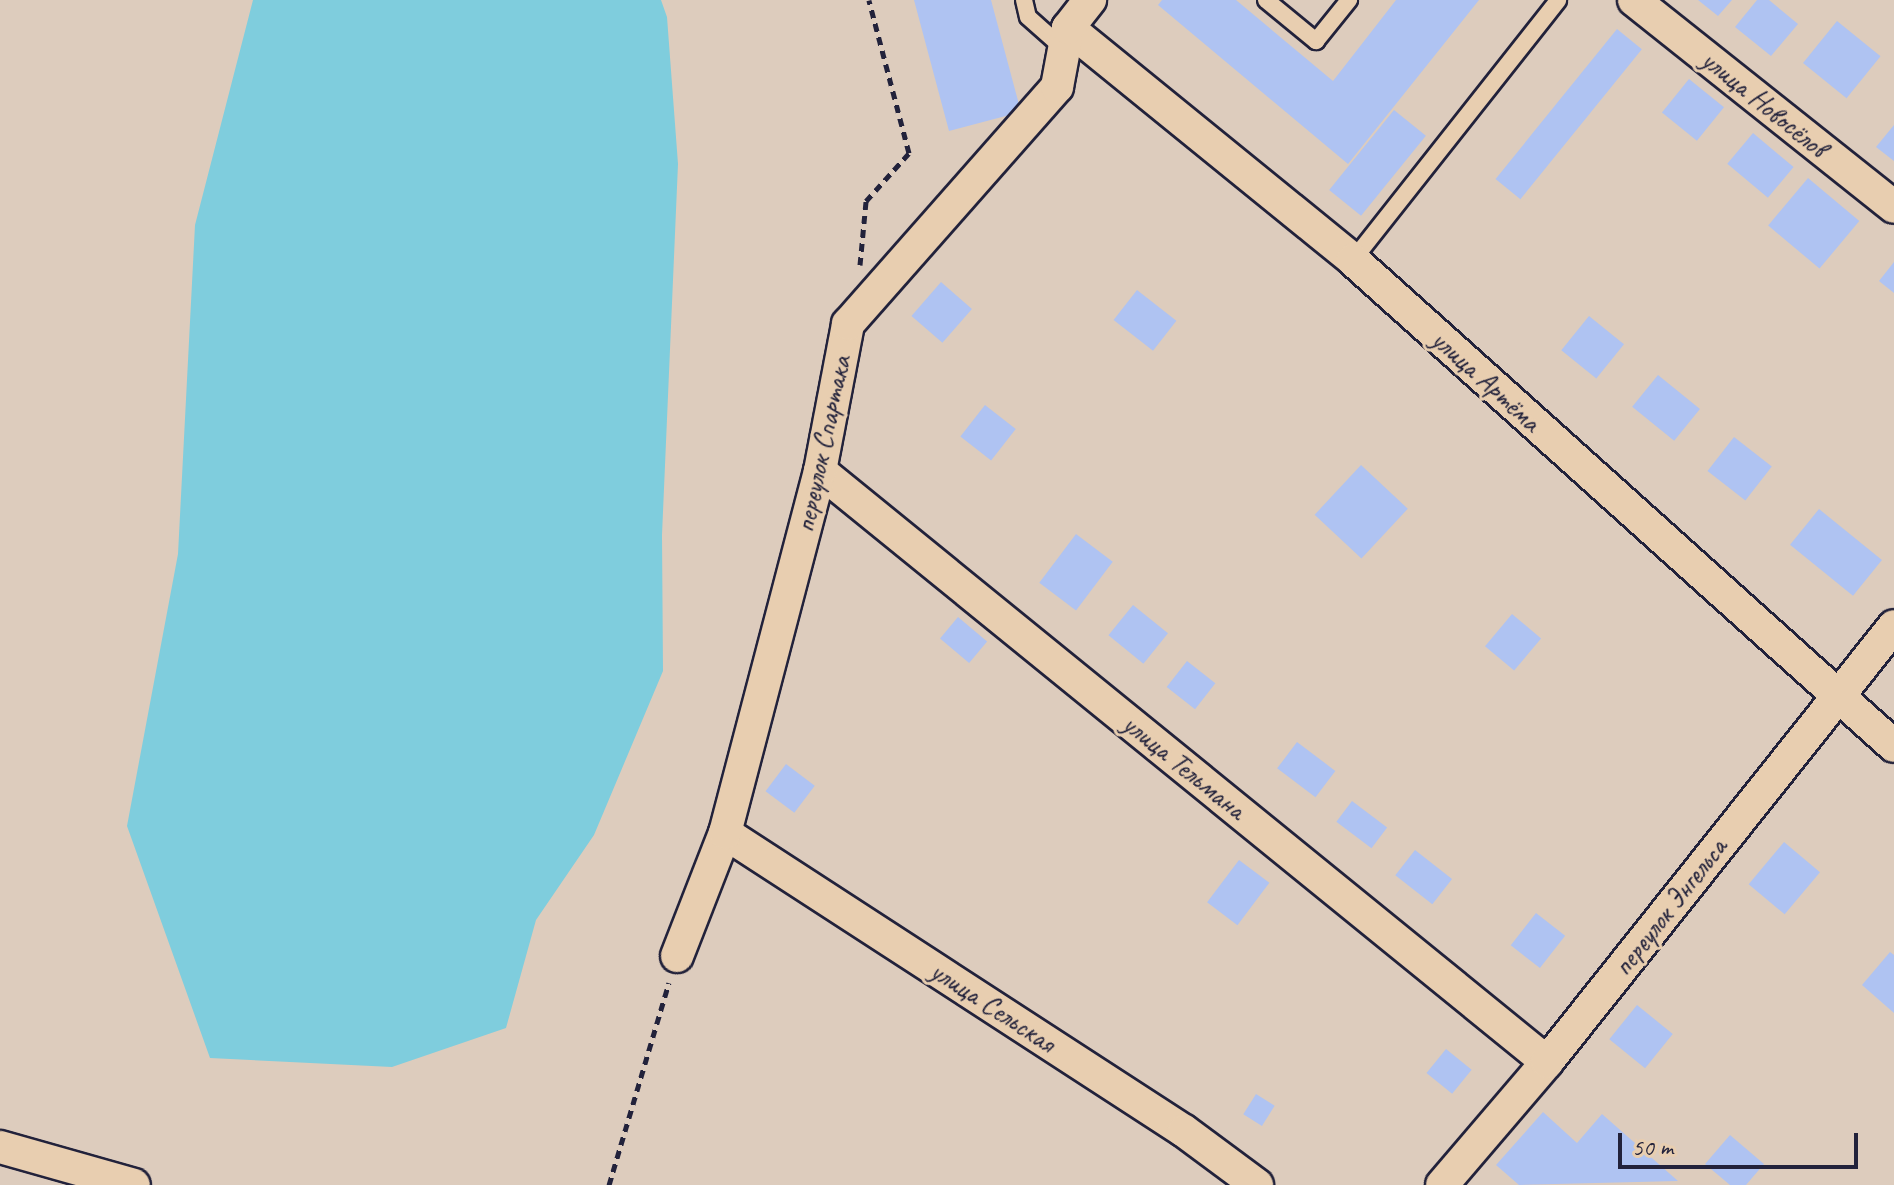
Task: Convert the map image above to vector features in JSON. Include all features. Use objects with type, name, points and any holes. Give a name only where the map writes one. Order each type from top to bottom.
[{"type":"street","name":"переулок Спартака","points":[[677,956],[725,833],[820,471],[848,324],[1057,87],[1066,38],[1090,0]]},
{"type":"street","name":"улица Новосёлов","points":[[1634,0],[1894,207]]},
{"type":"street","name":"улица Артёма","points":[[1066,38],[1353,260],[1835,699],[1894,746]]},
{"type":"street","name":"улица Тельмана","points":[[820,471],[1547,1062]]},
{"type":"street","name":"переулок Энгельса","points":[[1442,1185],[1547,1062],[1894,626]]},
{"type":"street","name":"улица Сельская","points":[[725,833],[1184,1131],[1257,1185]]},
{"type":"street","points":[[0,1147],[134,1185]]},
{"type":"lane","points":[[1024,0],[1028,17],[1066,38]]},
{"type":"lane","points":[[1266,0],[1316,41],[1349,0]]},
{"type":"lane","points":[[1353,260],[1558,0]]},
{"type":"path","points":[[863,307],[858,227],[866,201],[909,153],[869,0]]},
{"type":"path","points":[[609,1185],[677,956]]},
{"type":"water","points":[[253,0],[661,0],[667,17],[678,164],[662,535],[663,671],[594,835],[536,920],[506,1028],[392,1067],[210,1058],[127,826],[178,554],[195,225]]},
{"type":"building","points":[[914,0],[991,0],[1021,112],[949,131]]},
{"type":"building","points":[[1162,0],[1236,0],[1333,81],[1396,0],[1479,0],[1348,164],[1158,5]]},
{"type":"building","points":[[1698,0],[1732,0],[1718,16]]},
{"type":"building","points":[[1757,0],[1769,0],[1798,24],[1771,56],[1735,27]]},
{"type":"building","points":[[1837,21],[1881,56],[1847,98],[1803,63]]},
{"type":"building","points":[[1617,29],[1642,49],[1520,199],[1496,179]]},
{"type":"building","points":[[1689,79],[1724,107],[1697,141],[1662,112]]},
{"type":"building","points":[[1394,110],[1426,136],[1361,216],[1329,190]]},
{"type":"building","points":[[1894,125],[1894,161],[1876,147]]},
{"type":"building","points":[[1753,133],[1794,167],[1768,198],[1727,164]]},
{"type":"building","points":[[1808,178],[1859,221],[1819,269],[1768,225]]},
{"type":"building","points":[[1894,262],[1894,293],[1879,281]]},
{"type":"building","points":[[941,282],[972,309],[942,343],[911,316]]},
{"type":"building","points":[[1137,290],[1176,321],[1153,351],[1114,320]]},
{"type":"building","points":[[1589,316],[1624,344],[1596,379],[1561,350]]},
{"type":"building","points":[[1658,375],[1700,409],[1674,441],[1632,407]]},
{"type":"building","points":[[985,405],[1016,429],[991,461],[960,437]]},
{"type":"building","points":[[1734,437],[1772,467],[1745,500],[1708,471]]},
{"type":"building","points":[[1361,465],[1408,509],[1361,558],[1315,515]]},
{"type":"building","points":[[1819,509],[1882,560],[1853,596],[1790,545]]},
{"type":"building","points":[[1076,534],[1113,562],[1076,610],[1039,583]]},
{"type":"building","points":[[1133,605],[1168,633],[1143,664],[1108,635]]},
{"type":"building","points":[[1512,614],[1541,638],[1514,671],[1485,646]]},
{"type":"building","points":[[958,617],[987,641],[969,663],[940,638]]},
{"type":"building","points":[[1187,661],[1215,683],[1195,709],[1167,687]]},
{"type":"building","points":[[1297,742],[1335,771],[1315,797],[1277,768]]},
{"type":"building","points":[[786,764],[815,786],[794,813],[766,791]]},
{"type":"building","points":[[1352,801],[1387,827],[1371,848],[1336,822]]},
{"type":"building","points":[[1784,842],[1820,872],[1785,914],[1749,884]]},
{"type":"building","points":[[1415,850],[1452,879],[1432,904],[1395,875]]},
{"type":"building","points":[[1239,860],[1269,883],[1237,925],[1207,902]]},
{"type":"building","points":[[1536,913],[1565,936],[1540,968],[1511,945]]},
{"type":"building","points":[[1890,952],[1894,955],[1894,1013],[1862,985]]},
{"type":"building","points":[[1637,1005],[1673,1034],[1645,1068],[1609,1039]]},
{"type":"building","points":[[1446,1049],[1472,1070],[1452,1094],[1426,1073]]},
{"type":"building","points":[[1256,1094],[1275,1106],[1262,1126],[1243,1114]]},
{"type":"building","points":[[1543,1112],[1577,1143],[1602,1114],[1678,1181],[1519,1185],[1496,1165]]},
{"type":"building","points":[[1730,1135],[1764,1164],[1746,1185],[1730,1185],[1705,1164]]}]
